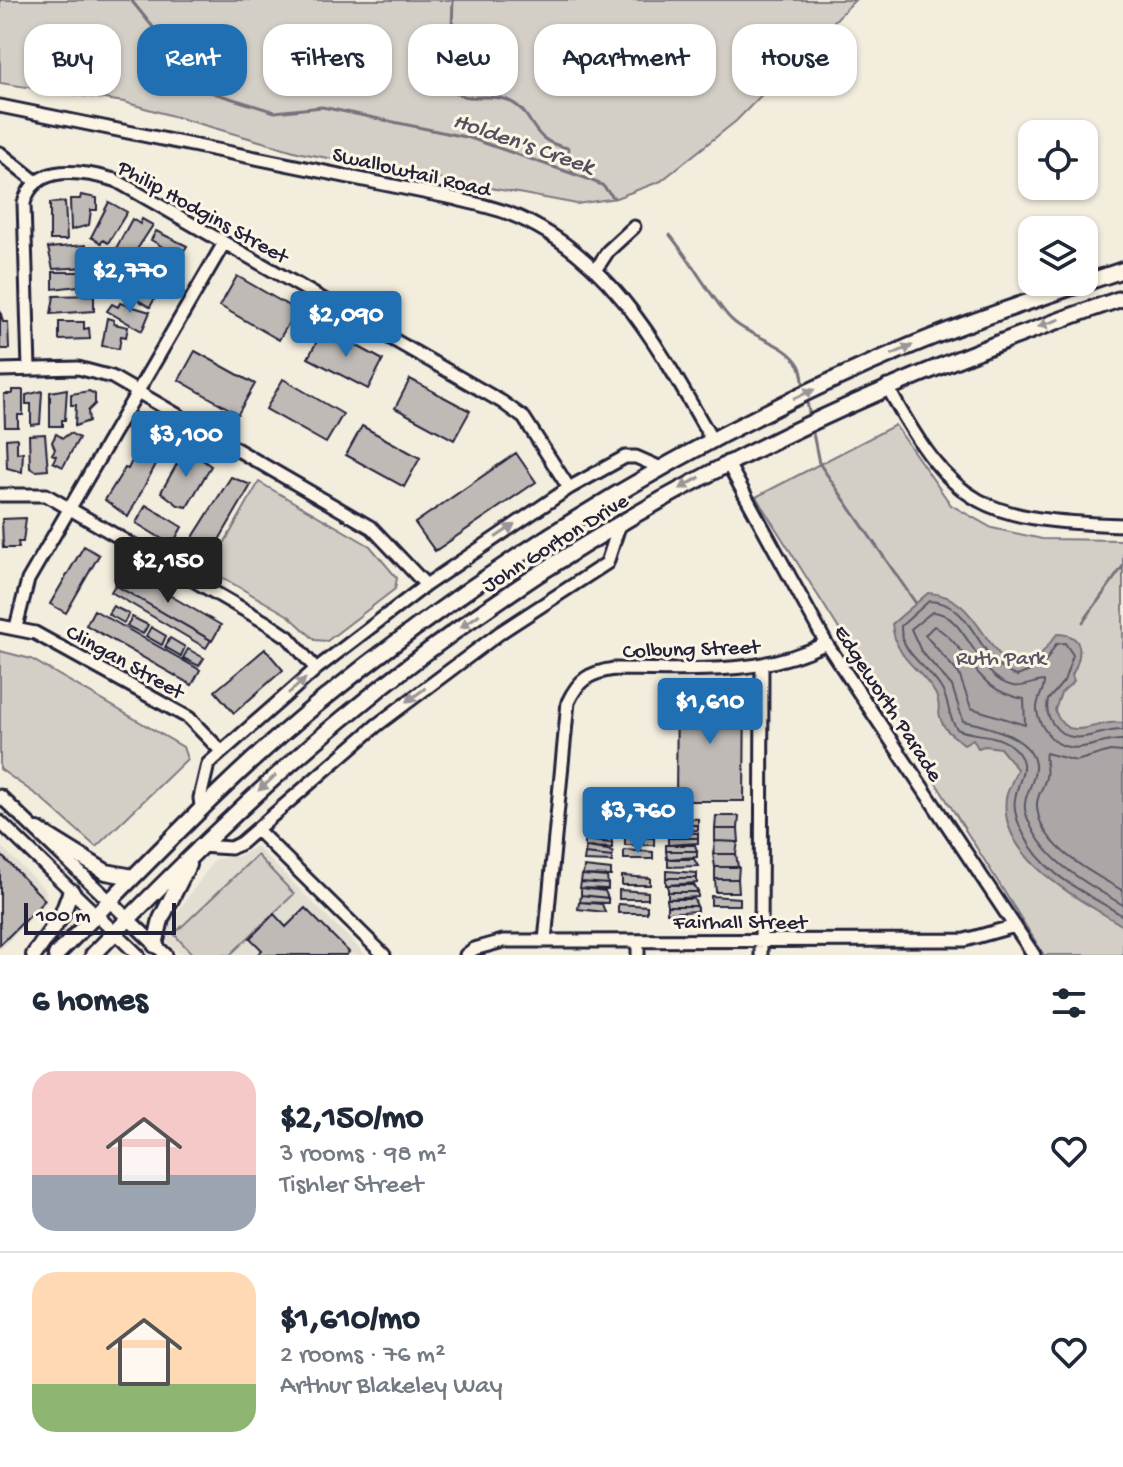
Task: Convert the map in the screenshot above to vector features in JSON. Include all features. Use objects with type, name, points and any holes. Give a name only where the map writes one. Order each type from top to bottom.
[{"type":"main road","name":"John Gorton Drive","points":[[56,955],[201,806],[315,706],[406,635],[511,560],[661,468],[778,406],[930,338],[1123,270]]},
{"type":"main road","name":"John Gorton Drive","points":[[99,954],[115,933],[197,848],[289,763],[415,661],[520,586],[620,523],[784,433],[887,386],[1009,337],[1123,298]]},
{"type":"main road","points":[[38,830],[106,872],[133,877]]},
{"type":"main road","points":[[161,950],[161,919],[197,848]]},
{"type":"main road","points":[[34,955],[62,915],[71,891]]},
{"type":"street","name":"Swallowtail Road","points":[[0,106],[448,197],[509,213],[564,244],[597,268],[655,342],[712,440]]},
{"type":"street","points":[[0,153],[35,181],[24,203],[29,369]]},
{"type":"street","name":"Philip Hodgins Street","points":[[35,181],[50,173],[90,173],[115,180],[513,410],[548,452],[569,488]]},
{"type":"street","points":[[597,268],[608,251],[634,227]]},
{"type":"street","points":[[16,627],[28,580],[224,243]]},
{"type":"street","points":[[0,370],[78,368],[98,371],[372,528],[426,585]]},
{"type":"street","points":[[887,386],[932,462],[952,482],[986,505],[1036,521],[1123,525]]},
{"type":"street","name":"John Gorton Drive","points":[[201,806],[204,773],[221,751],[316,669],[426,585],[569,488],[625,457],[636,457],[661,468]]},
{"type":"street","name":"Edgeworth Parade","points":[[727,462],[826,643],[1034,955]]},
{"type":"street","points":[[0,495],[46,495],[267,623],[288,637],[316,669]]},
{"type":"street","points":[[197,848],[231,848],[257,830],[377,725],[501,632],[607,563],[620,523]]},
{"type":"street","name":"Clingan Street","points":[[0,626],[35,633],[189,718],[221,751]]},
{"type":"street","name":"Colbung Street","points":[[545,941],[568,702],[577,683],[593,672],[614,669],[762,666],[796,658],[826,643]]},
{"type":"street","points":[[761,955],[762,666]]},
{"type":"street","points":[[0,796],[161,950]]},
{"type":"street","points":[[0,822],[138,955]]},
{"type":"street","points":[[257,830],[384,955]]},
{"type":"street","name":"Fairhall Street","points":[[466,955],[494,942],[974,940],[1015,926]]},
{"type":"street","points":[[906,940],[906,955]]},
{"type":"street","points":[[638,941],[638,955]]},
{"type":"shaded area","points":[[0,845],[46,891],[46,903],[0,950]]},
{"type":"shaded area","points":[[256,846],[366,955],[180,955],[166,941],[170,923],[215,859],[239,856]]},
{"type":"green space","points":[[0,0],[855,0],[831,24],[732,24],[732,96],[761,96],[736,121],[661,181],[616,198],[577,204],[301,153],[124,102],[85,96],[121,96],[121,24],[24,24],[24,87],[0,83]]},
{"type":"green space","name":"Ruth Park","points":[[895,425],[951,505],[992,528],[1042,539],[1123,540],[1123,955],[1044,955],[756,497]]},
{"type":"green space","points":[[259,482],[370,546],[397,578],[395,589],[327,641],[315,640],[289,616],[209,570]]},
{"type":"green space","points":[[0,651],[31,659],[183,747],[187,759],[96,847],[41,798],[0,769]]},
{"type":"green space","points":[[257,855],[294,894],[230,955],[193,955],[174,934]]},
{"type":"water","points":[[928,593],[957,602],[1003,659],[1015,668],[1034,663],[1057,634],[1066,635],[1077,642],[1079,654],[1072,675],[1074,681],[1061,693],[1055,710],[1060,721],[1075,729],[1123,723],[1123,926],[1046,876],[1015,840],[1007,820],[1006,798],[1017,769],[1000,748],[978,748],[973,739],[964,744],[944,727],[937,696],[898,647],[892,624]]},
{"type":"building","points":[[81,195],[97,198],[97,210],[91,210],[89,225],[71,230],[70,199],[80,199]]},
{"type":"building","points":[[65,202],[67,240],[50,240],[50,203]]},
{"type":"building","points":[[109,202],[127,212],[108,243],[103,240],[101,243],[91,237]]},
{"type":"building","points":[[132,219],[140,224],[142,219],[153,225],[128,263],[113,254]]},
{"type":"building","points":[[156,231],[187,246],[180,257],[151,240]]},
{"type":"building","points":[[86,245],[88,267],[53,269],[48,248]]},
{"type":"building","points":[[147,257],[172,268],[165,284],[142,267]]},
{"type":"building","points":[[117,266],[143,281],[140,286],[162,295],[160,298],[156,296],[150,307],[119,289],[122,286],[109,278]]},
{"type":"building","points":[[53,272],[86,272],[87,285],[53,289]]},
{"type":"building","points":[[237,276],[296,310],[279,340],[220,306]]},
{"type":"building","points":[[94,295],[94,311],[51,314],[54,296]]},
{"type":"building","points":[[120,303],[150,312],[142,331],[107,311],[112,304],[118,307]]},
{"type":"building","points":[[0,310],[3,322],[8,322],[9,349],[0,349]]},
{"type":"building","points":[[107,318],[114,320],[114,324],[128,327],[126,337],[121,336],[119,349],[102,346]]},
{"type":"building","points":[[59,322],[84,322],[84,329],[89,328],[90,339],[59,340]]},
{"type":"building","points":[[324,328],[383,360],[368,389],[308,358]]},
{"type":"building","points":[[195,351],[255,384],[238,414],[179,380]]},
{"type":"building","points":[[283,379],[343,414],[326,443],[266,409]]},
{"type":"building","points":[[410,379],[470,411],[454,440],[395,408]]},
{"type":"building","points":[[67,389],[65,420],[62,420],[62,426],[50,426],[50,392]]},
{"type":"building","points":[[12,390],[23,390],[23,415],[18,415],[18,427],[5,427],[4,394],[12,394]]},
{"type":"building","points":[[42,391],[40,424],[31,425],[31,404],[26,404],[26,395]]},
{"type":"building","points":[[89,391],[95,394],[95,404],[88,411],[89,421],[75,426],[76,405],[71,405],[71,394]]},
{"type":"building","points":[[150,424],[172,434],[128,517],[105,500],[125,468],[128,469]]},
{"type":"building","points":[[362,426],[420,458],[404,487],[346,455]]},
{"type":"building","points":[[70,433],[79,438],[63,467],[53,462],[56,456],[52,454],[55,449],[52,442],[56,434],[63,438]]},
{"type":"building","points":[[45,434],[48,470],[36,471],[30,468],[29,435]]},
{"type":"building","points":[[17,438],[17,453],[23,452],[22,472],[7,468],[6,439]]},
{"type":"building","points":[[186,448],[211,466],[187,507],[178,505],[161,492]]},
{"type":"building","points":[[516,453],[536,482],[435,551],[415,523]]},
{"type":"building","points":[[231,477],[251,485],[205,564],[188,551],[190,542]]},
{"type":"building","points":[[146,505],[182,527],[172,545],[136,523]]},
{"type":"building","points":[[26,518],[23,542],[18,542],[19,548],[3,548],[2,519]]},
{"type":"building","points":[[84,546],[99,555],[66,613],[50,604]]},
{"type":"building","points":[[124,569],[221,625],[212,641],[115,585]]},
{"type":"building","points":[[115,585],[211,640],[206,648],[111,592]]},
{"type":"building","points":[[113,606],[129,614],[124,623],[108,614]]},
{"type":"building","points":[[94,610],[200,670],[192,685],[86,625]]},
{"type":"building","points":[[132,617],[148,625],[143,634],[127,626]]},
{"type":"building","points":[[151,627],[166,636],[162,645],[146,636]]},
{"type":"building","points":[[170,638],[185,647],[181,656],[165,647]]},
{"type":"building","points":[[188,649],[204,658],[199,666],[183,658]]},
{"type":"building","points":[[265,649],[283,670],[234,713],[215,691]]},
{"type":"building","points":[[677,691],[745,691],[744,801],[676,801]]},
{"type":"building","points":[[589,806],[616,811],[615,816],[588,813]]},
{"type":"building","points":[[588,813],[615,816],[615,821],[587,820]]},
{"type":"building","points":[[716,816],[739,816],[738,829],[715,829]]},
{"type":"building","points":[[668,817],[698,819],[698,825],[668,825]]},
{"type":"building","points":[[589,820],[612,822],[616,830],[588,827]]},
{"type":"building","points":[[626,823],[655,824],[655,831],[626,832]]},
{"type":"building","points":[[668,825],[698,825],[698,830],[668,832]]},
{"type":"building","points":[[588,827],[616,830],[615,835],[587,834]]},
{"type":"building","points":[[715,829],[738,829],[739,842],[715,841]]},
{"type":"building","points":[[668,832],[698,833],[698,838],[668,838]]},
{"type":"building","points":[[586,834],[611,836],[612,843],[585,840]]},
{"type":"building","points":[[625,836],[654,838],[654,845],[625,845]]},
{"type":"building","points":[[668,838],[698,838],[698,843],[668,845]]},
{"type":"building","points":[[585,840],[612,843],[612,848],[585,847]]},
{"type":"building","points":[[715,841],[738,842],[736,854],[713,854]]},
{"type":"building","points":[[666,845],[695,845],[697,851],[666,851]]},
{"type":"building","points":[[586,847],[608,850],[613,852],[612,857],[585,854]]},
{"type":"building","points":[[624,850],[653,852],[653,859],[624,859]]},
{"type":"building","points":[[666,851],[697,851],[697,857],[667,859]]},
{"type":"building","points":[[0,854],[45,900],[0,945]]},
{"type":"building","points":[[585,854],[612,857],[612,862],[584,861]]},
{"type":"building","points":[[713,854],[736,854],[738,867],[715,867]]},
{"type":"building","points":[[668,859],[694,859],[698,866],[668,867]]},
{"type":"building","points":[[584,867],[611,870],[611,876],[583,875]]},
{"type":"building","points":[[715,867],[739,867],[738,879],[715,879]]},
{"type":"building","points":[[666,871],[697,873],[697,878],[666,878]]},
{"type":"building","points":[[582,875],[607,877],[608,884],[581,882]]},
{"type":"building","points":[[622,876],[650,878],[650,885],[622,885]]},
{"type":"building","points":[[666,878],[697,878],[697,883],[666,885]]},
{"type":"building","points":[[715,879],[738,879],[739,892],[716,892]]},
{"type":"building","points":[[581,882],[608,884],[608,889],[580,888]]},
{"type":"building","points":[[668,885],[694,885],[698,892],[668,892]]},
{"type":"building","points":[[581,888],[605,891],[608,898],[581,895]]},
{"type":"building","points":[[619,890],[648,892],[648,899],[619,899]]},
{"type":"building","points":[[668,892],[698,892],[698,897],[668,899]]},
{"type":"building","points":[[581,895],[608,898],[608,903],[580,902]]},
{"type":"building","points":[[711,896],[740,898],[740,905],[711,905]]},
{"type":"building","points":[[667,899],[694,899],[697,906],[667,906]]},
{"type":"building","points":[[579,902],[602,904],[605,912],[578,909]]},
{"type":"building","points":[[618,904],[647,906],[647,913],[618,913]]},
{"type":"building","points":[[667,906],[697,906],[697,911],[667,913]]},
{"type":"building","points":[[305,908],[349,952],[346,955],[257,955],[262,950],[250,938],[274,914],[286,927]]},
{"type":"waterway","name":"Holden's Creek","points":[[131,0],[204,90],[275,112],[322,107],[470,138],[602,185],[614,198]]},
{"type":"waterway","points":[[453,0],[452,28],[441,47],[448,87],[462,96],[499,98],[517,105],[545,139],[568,148],[573,174]]},
{"type":"waterway","name":"Holden's Creek","points":[[670,235],[728,316],[792,357],[800,368],[804,390]]},
{"type":"waterway","name":"Holden's Creek","points":[[806,397],[810,417]]},
{"type":"waterway","name":"Holden's Creek","points":[[812,428],[819,463],[915,602]]},
{"type":"waterway","points":[[1083,622],[1123,566]]}]
